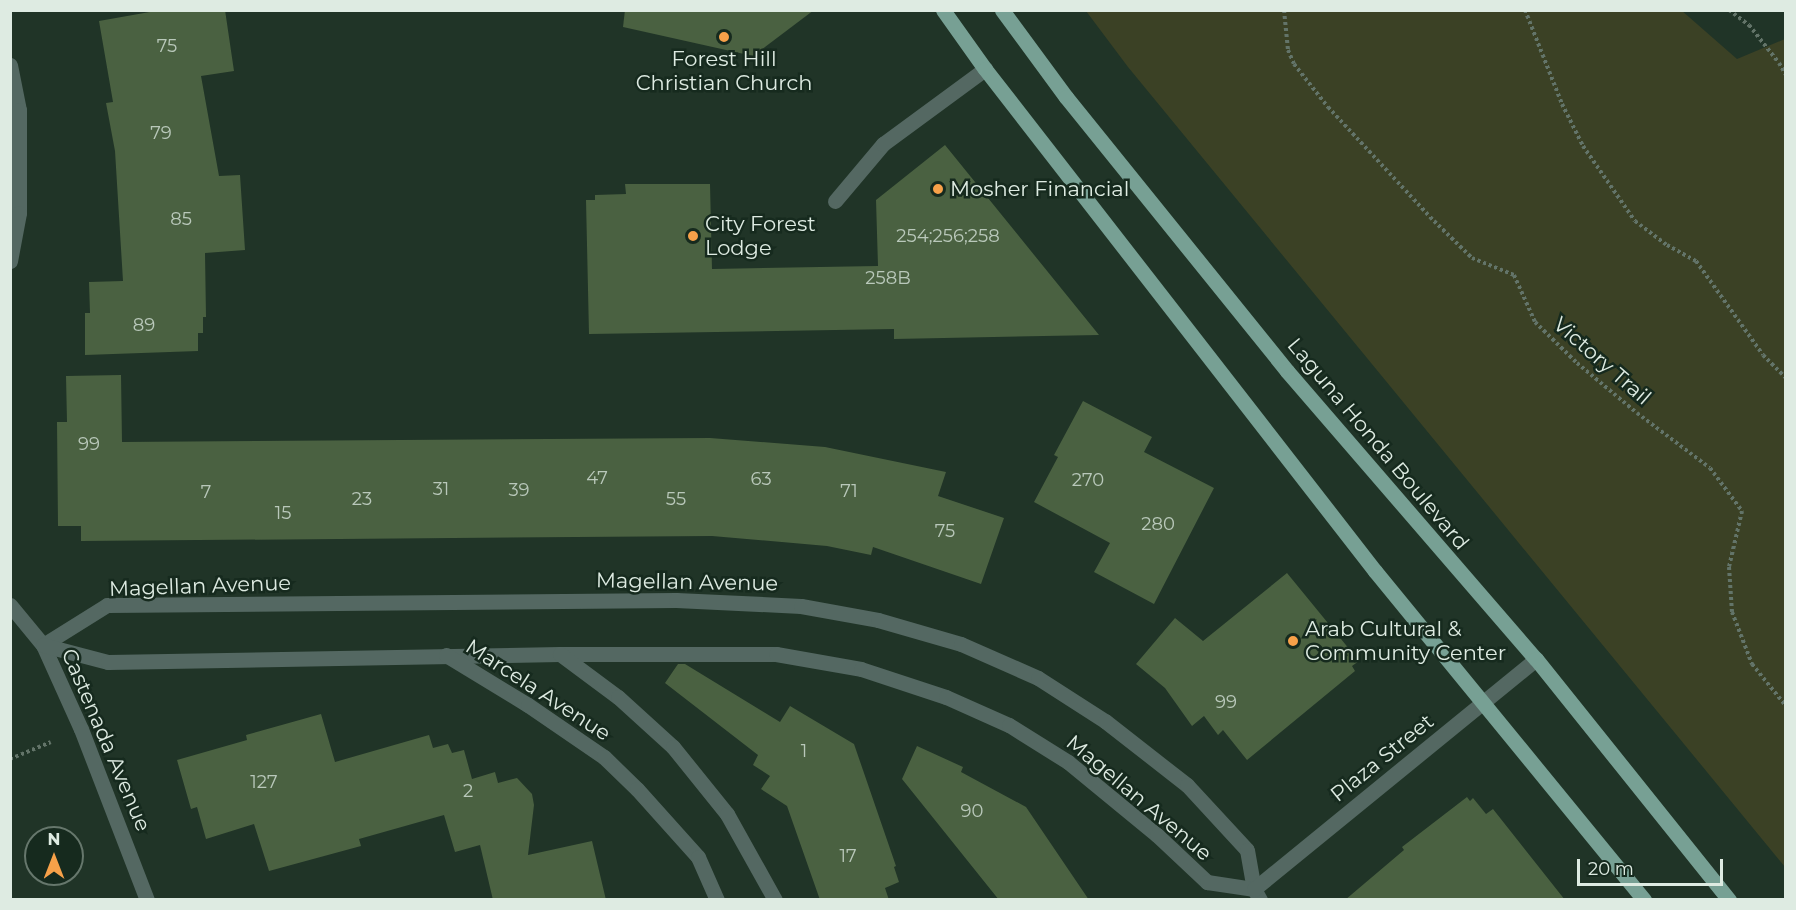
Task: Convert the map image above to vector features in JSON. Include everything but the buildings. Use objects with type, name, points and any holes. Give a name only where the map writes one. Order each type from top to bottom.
[{"type":"main road","points":[[944,10],[985,69],[1375,571],[1644,900]]},
{"type":"main road","name":"Laguna Honda Boulevard","points":[[1002,10],[1066,97],[1287,372],[1536,660],[1729,900]]},
{"type":"street","points":[[10,65],[19,110],[19,202],[10,261]]},
{"type":"street","points":[[835,201],[883,144],[985,69]]},
{"type":"street","name":"Magellan Avenue","points":[[676,600],[801,606],[878,620],[962,644],[1038,678],[1105,721],[1187,784],[1246,850],[1257,894],[1208,882],[1157,835],[1068,762],[1009,725],[946,697],[861,669],[776,654],[560,654],[108,662],[43,645],[107,605],[676,600]]},
{"type":"street","name":"Castenada Avenue","points":[[10,605],[43,645],[81,729],[147,900]]},
{"type":"street","name":"Marcela Avenue","points":[[560,654],[618,697],[681,756],[727,814],[775,900]]},
{"type":"street","name":"Marcela Avenue","points":[[446,656],[536,710],[604,757],[637,789],[698,857],[717,900]]},
{"type":"street","name":"Plaza Street","points":[[1257,894],[1483,702],[1536,660]]},
{"type":"path","name":"Victory Trail","points":[[1284,10],[1287,42],[1294,64],[1374,157],[1472,258],[1514,276],[1535,322],[1620,398],[1710,468],[1742,511],[1729,567],[1732,612],[1752,663],[1785,706]]},
{"type":"path","points":[[1525,10],[1562,104],[1583,146],[1635,221],[1667,245],[1696,261],[1763,355],[1785,378]]},
{"type":"path","points":[[1729,10],[1749,25],[1779,63],[1785,75]]},
{"type":"path","points":[[10,759],[81,729]]},
{"type":"green space","points":[[1681,10],[1737,59],[1785,39],[1785,867],[1128,67],[1086,11]]},
{"type":"place","name":"Forest Hill Christian Church","points":[[724,37]]},
{"type":"place","name":"Mosher Financial","points":[[938,189]]},
{"type":"place","name":"City Forest Lodge","points":[[693,236]]},
{"type":"place","name":"Arab Cultural & Community Center","points":[[1293,641]]}]
